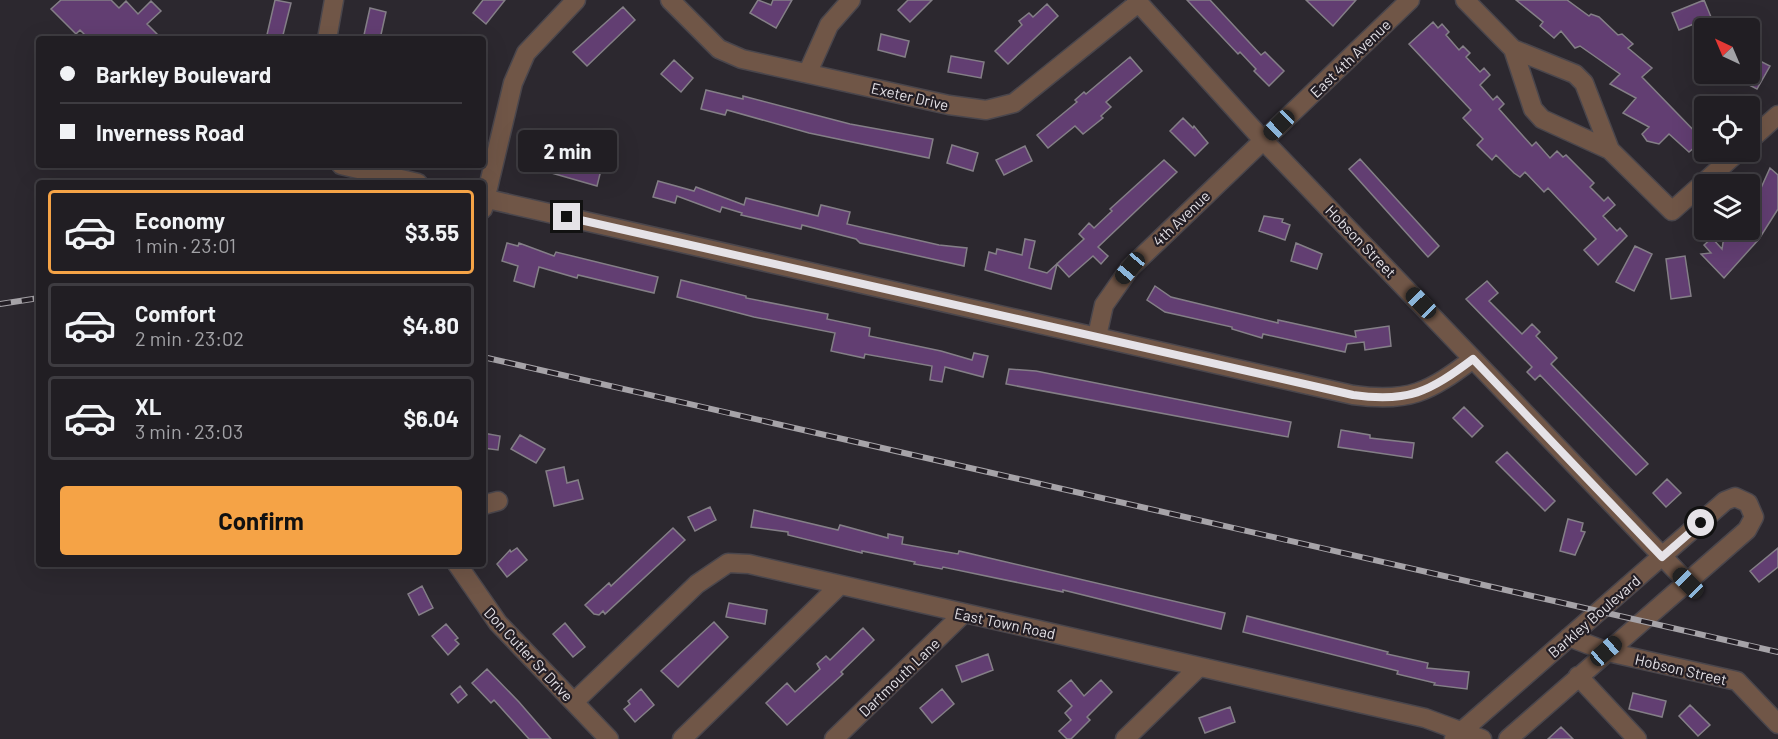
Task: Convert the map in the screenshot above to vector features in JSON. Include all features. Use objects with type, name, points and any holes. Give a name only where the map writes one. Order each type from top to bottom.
[{"type":"street","points":[[328,36],[334,0]]},
{"type":"street","points":[[486,194],[513,84],[526,53],[576,0]]},
{"type":"street","name":"Exeter Drive","points":[[670,0],[719,49],[742,59],[950,105],[986,110],[1014,103],[1040,84],[1137,1]]},
{"type":"street","points":[[807,72],[830,25],[851,0]]},
{"type":"street","points":[[1465,0],[1514,49],[1575,74],[1584,83],[1610,150]]},
{"type":"street","name":"Hobson Street","points":[[1137,1],[1263,140],[1688,583]]},
{"type":"street","name":"East 4th Avenue","points":[[1263,140],[1408,1]]},
{"type":"street","points":[[1514,49],[1533,109],[1542,119],[1610,150],[1672,211],[1727,162]]},
{"type":"street","points":[[1760,131],[1778,115]]},
{"type":"street","name":"4th Avenue","points":[[1097,336],[1104,304],[1130,268],[1263,140]]},
{"type":"street","points":[[354,168],[405,180]]},
{"type":"street","points":[[486,202],[1097,336],[1353,395],[1385,400],[1420,392],[1448,377],[1473,359]]},
{"type":"street","name":"Barkley Boulevard","points":[[1457,735],[1725,501],[1735,497],[1749,503],[1753,512],[1750,526],[1688,583],[1606,651],[1508,739]]},
{"type":"street","name":"East Town Road","points":[[574,702],[697,584],[728,563],[749,564],[1425,718],[1457,735],[1482,739]]},
{"type":"street","name":"Don Cutler Sr Drive","points":[[459,567],[498,623],[609,739]]},
{"type":"street","points":[[682,739],[840,585]]},
{"type":"street","name":"Dartmouth Lane","points":[[834,739],[963,614]]},
{"type":"street","name":"Hobson Street","points":[[1569,637],[1606,651],[1737,681],[1778,724]]},
{"type":"street","points":[[1125,739],[1198,668]]},
{"type":"street","points":[[1578,676],[1637,739]]},
{"type":"building","points":[[61,0],[111,0],[119,8],[126,1],[138,14],[151,1],[161,11],[147,24],[159,36],[86,36],[80,30],[76,34],[51,9]]},
{"type":"building","points":[[275,0],[291,3],[283,36],[267,36]]},
{"type":"building","points":[[483,0],[505,0],[486,24],[473,13]]},
{"type":"building","points":[[758,0],[771,5],[773,0],[792,0],[776,28],[750,13]]},
{"type":"building","points":[[908,0],[932,0],[910,22],[898,10]]},
{"type":"building","points":[[1187,0],[1210,0],[1261,55],[1265,52],[1284,71],[1269,86],[1240,52],[1238,54]]},
{"type":"building","points":[[1306,0],[1356,0],[1333,26]]},
{"type":"building","points":[[1516,0],[1567,0],[1589,16],[1591,14],[1599,17],[1618,35],[1622,34],[1633,44],[1628,48],[1652,68],[1642,77],[1694,131],[1694,148],[1689,152],[1669,134],[1659,144],[1647,141],[1642,134],[1649,127],[1623,113],[1636,98],[1610,84],[1620,74],[1580,46],[1575,48],[1561,31],[1554,38],[1540,26],[1543,22]]},
{"type":"building","points":[[1704,0],[1711,17],[1694,18],[1694,24],[1679,30],[1672,13]]},
{"type":"building","points":[[1047,4],[1058,16],[1008,64],[995,51],[1022,25],[1019,21],[1029,13],[1033,17]]},
{"type":"building","points":[[623,7],[635,20],[587,66],[573,52]]},
{"type":"building","points":[[370,8],[386,12],[381,36],[364,35]]},
{"type":"building","points":[[1433,22],[1438,28],[1442,24],[1449,32],[1446,35],[1459,50],[1463,46],[1470,53],[1466,57],[1480,72],[1484,68],[1490,75],[1480,85],[1493,100],[1497,96],[1504,104],[1499,109],[1532,146],[1536,142],[1550,158],[1557,151],[1563,157],[1566,155],[1594,183],[1590,187],[1604,201],[1608,197],[1615,205],[1603,216],[1617,231],[1620,228],[1627,236],[1598,265],[1584,250],[1596,239],[1548,188],[1544,192],[1525,172],[1520,177],[1496,155],[1492,160],[1477,145],[1483,139],[1463,118],[1471,110],[1409,44]]},
{"type":"building","points":[[881,34],[909,41],[905,57],[878,50]]},
{"type":"building","points":[[951,56],[984,62],[981,78],[948,72]]},
{"type":"building","points":[[1130,57],[1142,71],[1106,102],[1111,107],[1101,116],[1103,118],[1083,134],[1075,126],[1048,148],[1037,135],[1077,102],[1075,100],[1084,92],[1086,94]]},
{"type":"building","points":[[674,60],[693,78],[681,92],[661,74]]},
{"type":"building","points":[[1760,61],[1770,66],[1760,84]]},
{"type":"building","points":[[1747,84],[1760,84],[1757,89]]},
{"type":"building","points":[[706,90],[743,99],[743,96],[850,124],[933,139],[929,158],[809,133],[727,110],[725,115],[701,109]]},
{"type":"building","points":[[1183,118],[1193,128],[1194,126],[1208,143],[1195,156],[1170,131]]},
{"type":"building","points":[[534,141],[563,149],[562,155],[602,166],[597,186],[527,166]]},
{"type":"building","points":[[952,145],[978,153],[973,171],[947,163]]},
{"type":"building","points":[[1025,146],[1032,161],[1004,175],[996,160]]},
{"type":"building","points":[[1360,159],[1439,246],[1428,257],[1349,169]]},
{"type":"building","points":[[1164,160],[1177,172],[1098,247],[1108,256],[1101,264],[1093,256],[1069,277],[1057,264],[1051,289],[985,270],[989,252],[996,254],[997,249],[1022,255],[1025,239],[1035,241],[1029,268],[1047,273],[1084,239],[1079,234],[1089,223],[1094,228],[1112,211],[1110,209]]},
{"type":"building","points":[[1770,168],[1778,175],[1778,209],[1760,237],[1760,190]]},
{"type":"building","points":[[658,181],[694,191],[696,187],[744,205],[746,198],[818,216],[821,205],[850,212],[847,224],[939,245],[967,248],[964,266],[860,243],[856,239],[802,225],[801,229],[741,215],[742,213],[722,207],[720,212],[677,196],[675,203],[653,197]]},
{"type":"building","points":[[1264,216],[1283,219],[1282,222],[1290,225],[1285,240],[1259,231]]},
{"type":"building","points":[[1710,240],[1714,240],[1722,249],[1723,240],[1758,240],[1724,278],[1701,254],[1711,253],[1704,245]]},
{"type":"building","points":[[507,243],[518,246],[519,243],[554,256],[556,252],[658,277],[654,293],[578,275],[577,278],[539,267],[534,287],[514,281],[518,266],[502,261]]},
{"type":"building","points":[[1296,243],[1322,254],[1317,269],[1291,261]]},
{"type":"building","points":[[1635,246],[1652,254],[1634,291],[1616,282]]},
{"type":"building","points":[[1685,256],[1691,296],[1671,299],[1666,259]]},
{"type":"building","points":[[681,280],[746,296],[746,298],[828,314],[827,319],[870,328],[869,336],[972,360],[974,353],[988,356],[983,377],[945,367],[942,382],[930,380],[932,366],[865,354],[864,358],[831,351],[835,333],[754,317],[677,297]]},
{"type":"building","points":[[1487,281],[1498,293],[1489,301],[1522,334],[1532,324],[1540,332],[1536,336],[1557,358],[1551,364],[1648,464],[1636,475],[1540,375],[1535,380],[1527,372],[1532,367],[1466,299]]},
{"type":"building","points":[[1155,286],[1171,297],[1278,323],[1278,320],[1356,337],[1355,331],[1389,326],[1391,346],[1365,350],[1364,342],[1347,344],[1345,352],[1263,334],[1262,338],[1232,329],[1232,327],[1165,312],[1147,300]]},
{"type":"building","points":[[1009,369],[1036,371],[1291,422],[1288,437],[1006,384]]},
{"type":"building","points":[[1464,407],[1483,426],[1472,437],[1453,418]]},
{"type":"building","points":[[1341,430],[1370,435],[1370,438],[1414,443],[1412,458],[1338,447]]},
{"type":"building","points":[[486,434],[500,436],[498,450],[486,448]]},
{"type":"building","points":[[520,435],[545,449],[536,463],[511,449]]},
{"type":"building","points":[[1507,452],[1555,501],[1545,511],[1496,462]]},
{"type":"building","points":[[564,467],[567,483],[578,480],[583,499],[554,506],[546,471]]},
{"type":"building","points":[[1667,479],[1681,493],[1666,507],[1653,493]]},
{"type":"building","points":[[710,507],[716,520],[695,531],[688,517]]},
{"type":"building","points":[[754,510],[838,530],[840,525],[888,538],[888,534],[903,537],[902,544],[958,554],[959,551],[1225,613],[1221,629],[1063,590],[1063,592],[943,567],[942,569],[914,564],[915,562],[862,551],[862,553],[788,535],[788,532],[751,527]]},
{"type":"building","points":[[1568,519],[1583,523],[1581,531],[1585,532],[1575,555],[1560,551]]},
{"type":"building","points":[[673,528],[685,540],[605,614],[603,611],[599,615],[594,614],[585,605],[609,583],[611,586]]},
{"type":"building","points":[[517,548],[527,560],[507,577],[497,564],[510,550],[511,552]]},
{"type":"building","points":[[1778,548],[1778,567],[1759,582],[1750,571]]},
{"type":"building","points":[[422,586],[433,608],[419,615],[408,594]]},
{"type":"building","points":[[729,603],[767,610],[765,624],[726,617]]},
{"type":"building","points":[[1247,616],[1428,663],[1427,668],[1469,672],[1467,689],[1434,685],[1435,683],[1397,674],[1398,671],[1243,632]]},
{"type":"building","points":[[714,622],[728,637],[678,687],[661,671]]},
{"type":"building","points":[[565,623],[585,647],[573,657],[553,634]]},
{"type":"building","points":[[446,624],[458,638],[455,640],[459,644],[448,655],[432,636]]},
{"type":"building","points":[[863,628],[874,640],[841,672],[843,674],[787,725],[766,703],[787,683],[795,692],[820,669],[817,664],[826,656],[830,660]]},
{"type":"building","points":[[988,654],[993,670],[962,682],[956,666]]},
{"type":"building","points":[[487,669],[551,739],[529,739],[494,700],[491,703],[472,683]]},
{"type":"building","points":[[1071,680],[1084,696],[1101,680],[1112,692],[1087,717],[1090,720],[1071,739],[1067,739],[1059,731],[1071,720],[1065,713],[1072,706],[1058,691]]},
{"type":"building","points":[[460,686],[467,695],[458,703],[451,694]]},
{"type":"building","points":[[641,689],[654,705],[635,722],[624,709],[630,704],[628,701]]},
{"type":"building","points":[[942,689],[954,704],[932,723],[920,708]]},
{"type":"building","points":[[1633,693],[1666,701],[1662,717],[1629,709]]},
{"type":"building","points":[[1690,705],[1710,725],[1698,736],[1679,716]]},
{"type":"building","points":[[1230,707],[1235,722],[1205,733],[1199,718]]},
{"type":"building","points":[[1561,727],[1573,739],[1548,739]]},
{"type":"railway","points":[[0,304],[36,298]]},
{"type":"railway","points":[[486,358],[1778,652]]},
{"type":"route","points":[[567,217],[1353,395],[1385,400],[1404,397],[1420,392],[1448,377],[1473,359],[1662,557],[1701,523]]}]
